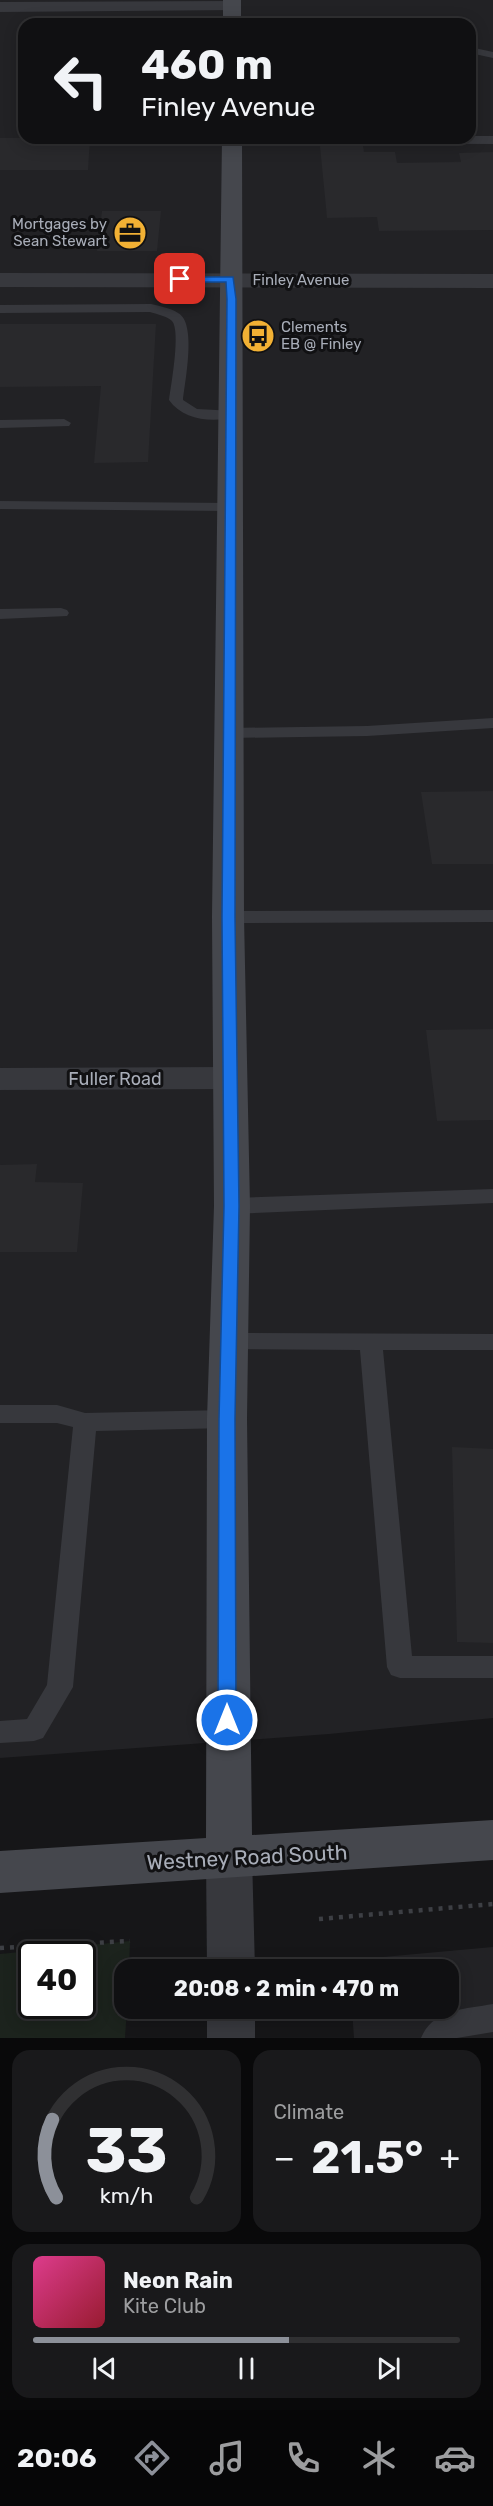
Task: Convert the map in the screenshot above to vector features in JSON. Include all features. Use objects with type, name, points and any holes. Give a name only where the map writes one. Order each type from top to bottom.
[{"type":"street","points":[[0,7],[232,10]]},
{"type":"street","points":[[231,1959],[227,1419],[232,1206],[228,917],[232,144]]},
{"type":"street","name":"Finley Avenue","points":[[0,280],[493,281]]},
{"type":"street","name":"Fuller Road","points":[[0,1079],[229,1078]]},
{"type":"street","name":"Westney Road South","points":[[0,1872],[230,1856],[318,1854],[493,1840]]},
{"type":"street","points":[[231,2019],[231,2038]]},
{"type":"lane","points":[[476,51],[493,55]]},
{"type":"lane","points":[[476,140],[493,140]]},
{"type":"lane","points":[[0,309],[134,307],[165,311],[175,316],[180,323],[183,338],[176,400],[185,410],[199,414],[230,414]]},
{"type":"lane","points":[[0,424],[64,423]]},
{"type":"lane","points":[[0,505],[229,507]]},
{"type":"lane","points":[[0,614],[61,613]]},
{"type":"lane","points":[[230,733],[367,731],[493,723]]},
{"type":"lane","points":[[228,917],[493,916]]},
{"type":"lane","points":[[232,1206],[493,1196]]},
{"type":"lane","points":[[228,1341],[493,1342]]},
{"type":"lane","points":[[371,1343],[400,1667],[493,1667]]},
{"type":"lane","points":[[0,1414],[57,1414],[85,1422],[227,1419]]},
{"type":"lane","points":[[0,1732],[34,1730],[60,1687],[85,1422]]},
{"type":"lane","points":[[435,2038],[448,2026],[493,2018]]},
{"type":"path","points":[[319,1919],[493,1904]]},
{"type":"path","points":[[0,1948],[130,1941]]},
{"type":"shaded area","points":[[0,0],[493,0],[493,1718],[329,1734],[0,1758]]},
{"type":"shaded area","points":[[130,1941],[129,1959],[114,1959],[114,2019],[126,2019],[125,2038],[0,2038],[0,1954],[18,1952],[18,2019],[96,2019],[96,1944]]},
{"type":"shaded area","points":[[493,1947],[493,2038],[354,2038],[353,2019],[459,2019],[459,1959],[361,1959]]},
{"type":"building","points":[[0,138],[18,138],[18,144],[90,144],[88,170],[0,170]]},
{"type":"building","points":[[320,146],[363,146],[364,152],[395,152],[397,163],[461,162],[459,153],[493,152],[493,230],[379,231],[377,217],[327,218]]},
{"type":"building","points":[[102,211],[161,211],[157,251],[97,251]]},
{"type":"building","points":[[0,324],[156,324],[148,462],[94,463],[101,386],[0,387]]},
{"type":"building","points":[[493,791],[493,864],[432,864],[421,792]]},
{"type":"building","points":[[493,1029],[493,1120],[437,1121],[426,1030]]},
{"type":"building","points":[[37,1164],[35,1182],[83,1183],[77,1252],[0,1252],[0,1165]]},
{"type":"building","points":[[452,1447],[493,1449],[493,1643],[457,1642]]},
{"type":"place","name":"Mortgages by Sean Stewart","points":[[130,233]]},
{"type":"place","name":"Clements EB @ Finley","points":[[258,336]]},
{"type":"route","points":[[180,279],[230,279],[232,299],[228,917],[232,1206],[227,1419],[227,1720]]}]
